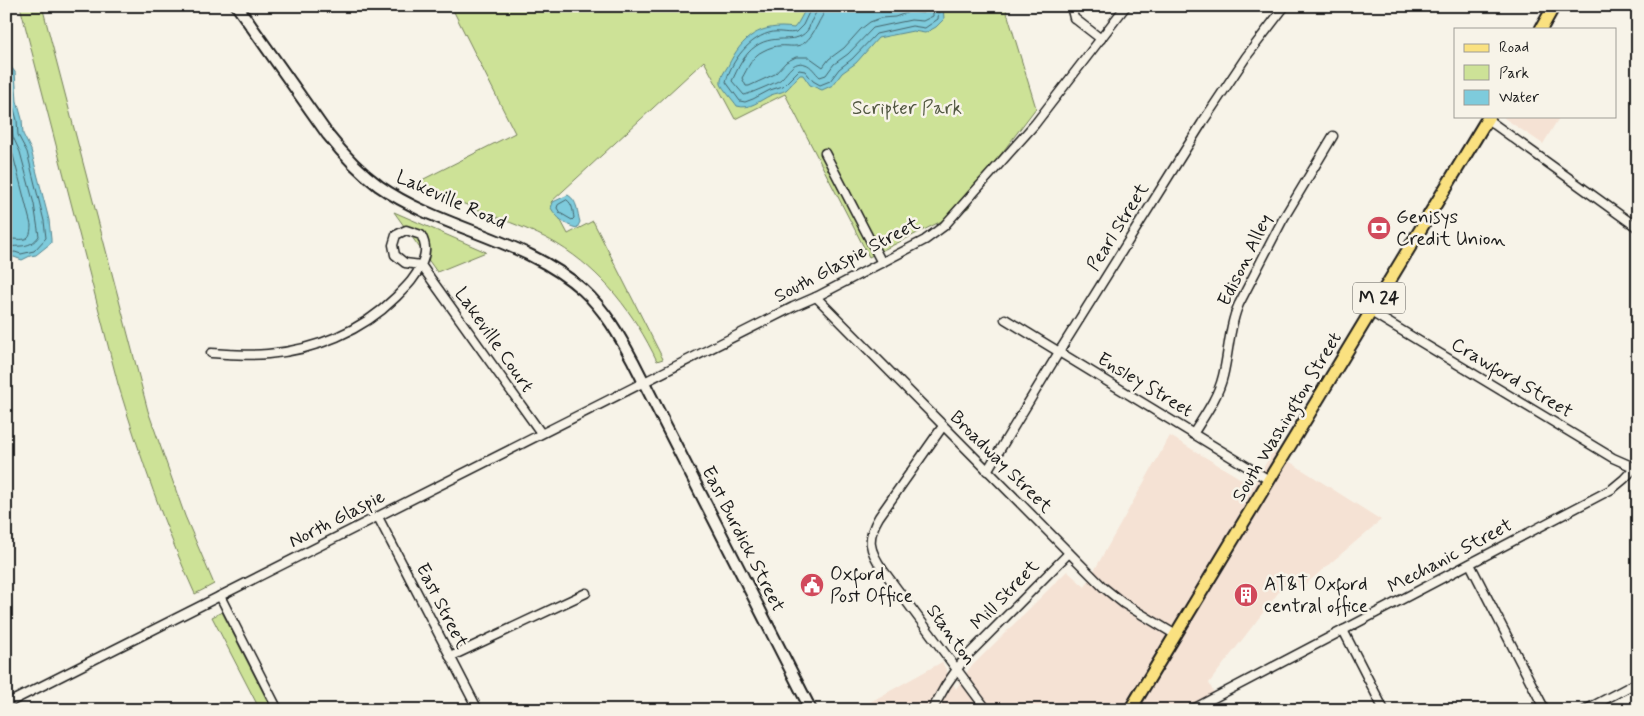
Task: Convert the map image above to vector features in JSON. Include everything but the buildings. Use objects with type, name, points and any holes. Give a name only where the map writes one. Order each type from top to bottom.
[{"type":"main road","name":"Lakeville Road","points":[[237,6],[317,120],[354,165],[380,186],[408,202],[517,249],[546,263],[563,274],[588,295],[609,319],[644,383]]},
{"type":"main road","points":[[1542,28],[1554,6]]},
{"type":"main road","name":"South Washington Street","points":[[1136,708],[1176,635],[1488,118]]},
{"type":"main road","name":"East Burdick Street","points":[[644,383],[811,710]]},
{"type":"street","points":[[1071,6],[1074,18],[1101,39]]},
{"type":"street","name":"South Glaspie Street","points":[[644,383],[926,240],[944,226],[1035,124],[1126,6]]},
{"type":"street","name":"Pearl Street","points":[[987,471],[1059,352],[1223,91],[1285,6]]},
{"type":"street","points":[[1488,118],[1638,228]]},
{"type":"street","name":"Edison Alley","points":[[1193,434],[1215,398],[1223,377],[1234,319],[1240,304],[1287,213],[1333,136]]},
{"type":"street","points":[[825,153],[882,263]]},
{"type":"street","points":[[211,353],[268,354],[302,348],[335,338],[363,324],[386,307],[415,278],[421,265],[425,256],[426,244],[421,235],[406,230],[396,235],[393,245],[395,255],[405,263],[421,265]]},
{"type":"street","name":"Lakeville Court","points":[[421,265],[541,433]]},
{"type":"street","name":"Broadway Street","points":[[816,297],[987,471],[1114,596],[1176,635]]},
{"type":"street","name":"Crawford Street","points":[[1371,312],[1613,458],[1637,467]]},
{"type":"street","name":"Ensley Street","points":[[1004,319],[1269,480]]},
{"type":"street","name":"North Glaspie","points":[[6,704],[541,433],[644,383]]},
{"type":"street","name":"Stanton","points":[[943,426],[879,517],[872,532],[870,543],[879,564],[987,710]]},
{"type":"street","name":"Mechanic Street","points":[[1192,710],[1612,489],[1637,467]]},
{"type":"street","name":"East Street","points":[[378,517],[478,710]]},
{"type":"street","name":"Mill Street","points":[[932,710],[965,658],[1069,553]]},
{"type":"street","points":[[1470,564],[1545,710]]},
{"type":"street","points":[[450,657],[586,593]]},
{"type":"street","points":[[220,596],[278,710]]},
{"type":"street","points":[[1343,630],[1384,710]]},
{"type":"street","points":[[1585,710],[1638,682]]},
{"type":"shaded area","points":[[1504,118],[1559,118],[1543,144]]},
{"type":"shaded area","points":[[1170,436],[1253,486],[1273,451],[1381,520],[1300,589],[1285,584],[1209,683],[1222,710],[856,710],[942,662],[956,689],[969,669],[1067,571],[1085,587]]},
{"type":"green space","points":[[20,6],[42,6],[148,411],[185,516],[214,584],[195,594],[153,490],[118,384]]},
{"type":"green space","name":"Scripter Park","points":[[451,6],[1005,6],[1036,108],[967,199],[970,207],[869,257],[785,94],[735,119],[704,61],[551,202],[568,234],[593,221],[663,359],[657,361],[638,326],[616,295],[589,267],[574,255],[538,234],[416,183],[515,133]]},
{"type":"green space","points":[[394,212],[486,252],[437,272]]},
{"type":"green space","points":[[222,612],[272,710],[260,710],[212,617]]},
{"type":"water","points":[[808,6],[943,6],[944,19],[936,27],[925,33],[913,31],[878,38],[856,63],[842,73],[833,85],[822,90],[810,85],[803,75],[800,75],[784,91],[771,95],[751,106],[737,106],[721,84],[721,81],[723,74],[739,47],[754,34],[762,30],[782,27],[794,28]]},
{"type":"water","points":[[6,61],[15,72],[17,101],[22,119],[23,134],[31,150],[49,220],[51,239],[51,243],[36,255],[22,260],[14,257],[6,258]]},
{"type":"water","points":[[568,195],[574,200],[577,207],[580,222],[577,228],[562,221],[551,208],[553,202]]},
{"type":"place","name":"Genisys Credit Union","points":[[1379,228]]},
{"type":"place","name":"Oxford Post Office","points":[[812,585]]},
{"type":"place","name":"AT&T Oxford central office","points":[[1246,595]]}]
